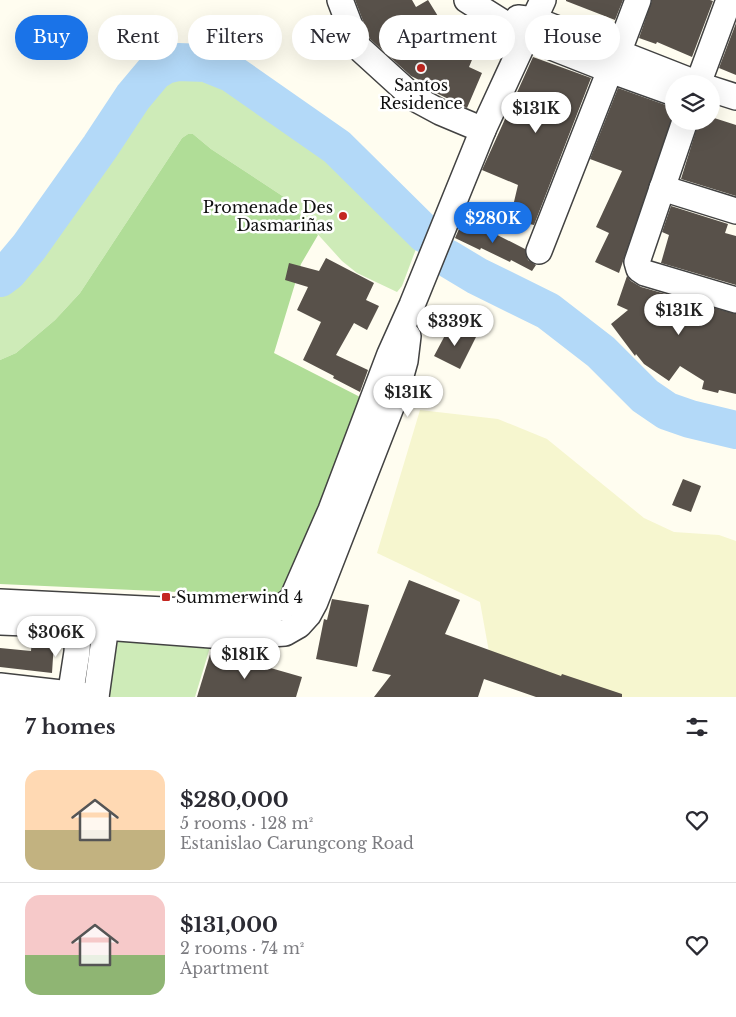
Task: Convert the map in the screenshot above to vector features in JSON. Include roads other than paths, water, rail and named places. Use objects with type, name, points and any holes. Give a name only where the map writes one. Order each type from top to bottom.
[{"type":"street","points":[[340,0],[358,46],[414,98],[440,112],[483,130]]},
{"type":"street","points":[[467,0],[493,16],[525,18]]},
{"type":"street","points":[[539,251],[638,0]]},
{"type":"street","points":[[701,75],[729,0]]},
{"type":"street","points":[[0,602],[224,636],[285,632],[299,624],[308,615],[332,560],[395,397],[405,361],[415,299],[483,130],[525,39]]},
{"type":"street","points":[[610,60],[665,88]]},
{"type":"street","points":[[614,62],[665,75]]},
{"type":"street","points":[[720,92],[736,97]]},
{"type":"street","points":[[720,109],[736,115]]},
{"type":"street","points":[[682,130],[637,262],[639,269],[645,273],[736,300]]},
{"type":"street","points":[[662,188],[736,210]]},
{"type":"street","points":[[0,622],[79,615]]},
{"type":"street","points":[[70,696],[77,652],[79,615]]},
{"type":"street","points":[[0,686],[70,696],[96,697],[107,617]]},
{"type":"waterway","points":[[0,278],[8,272],[29,247],[133,97],[154,72],[165,65],[178,62],[206,63],[231,73],[337,147],[425,234]]},
{"type":"waterway","points":[[447,258],[477,276],[548,311],[601,352],[645,396],[667,411],[690,419],[736,430]]},
{"type":"place","name":"Santos Residence","points":[[421,68]]},
{"type":"place","name":"Promenade Des Dasmariñas","points":[[343,216]]},
{"type":"place","name":"Summerwind 4","points":[[166,597]]}]
